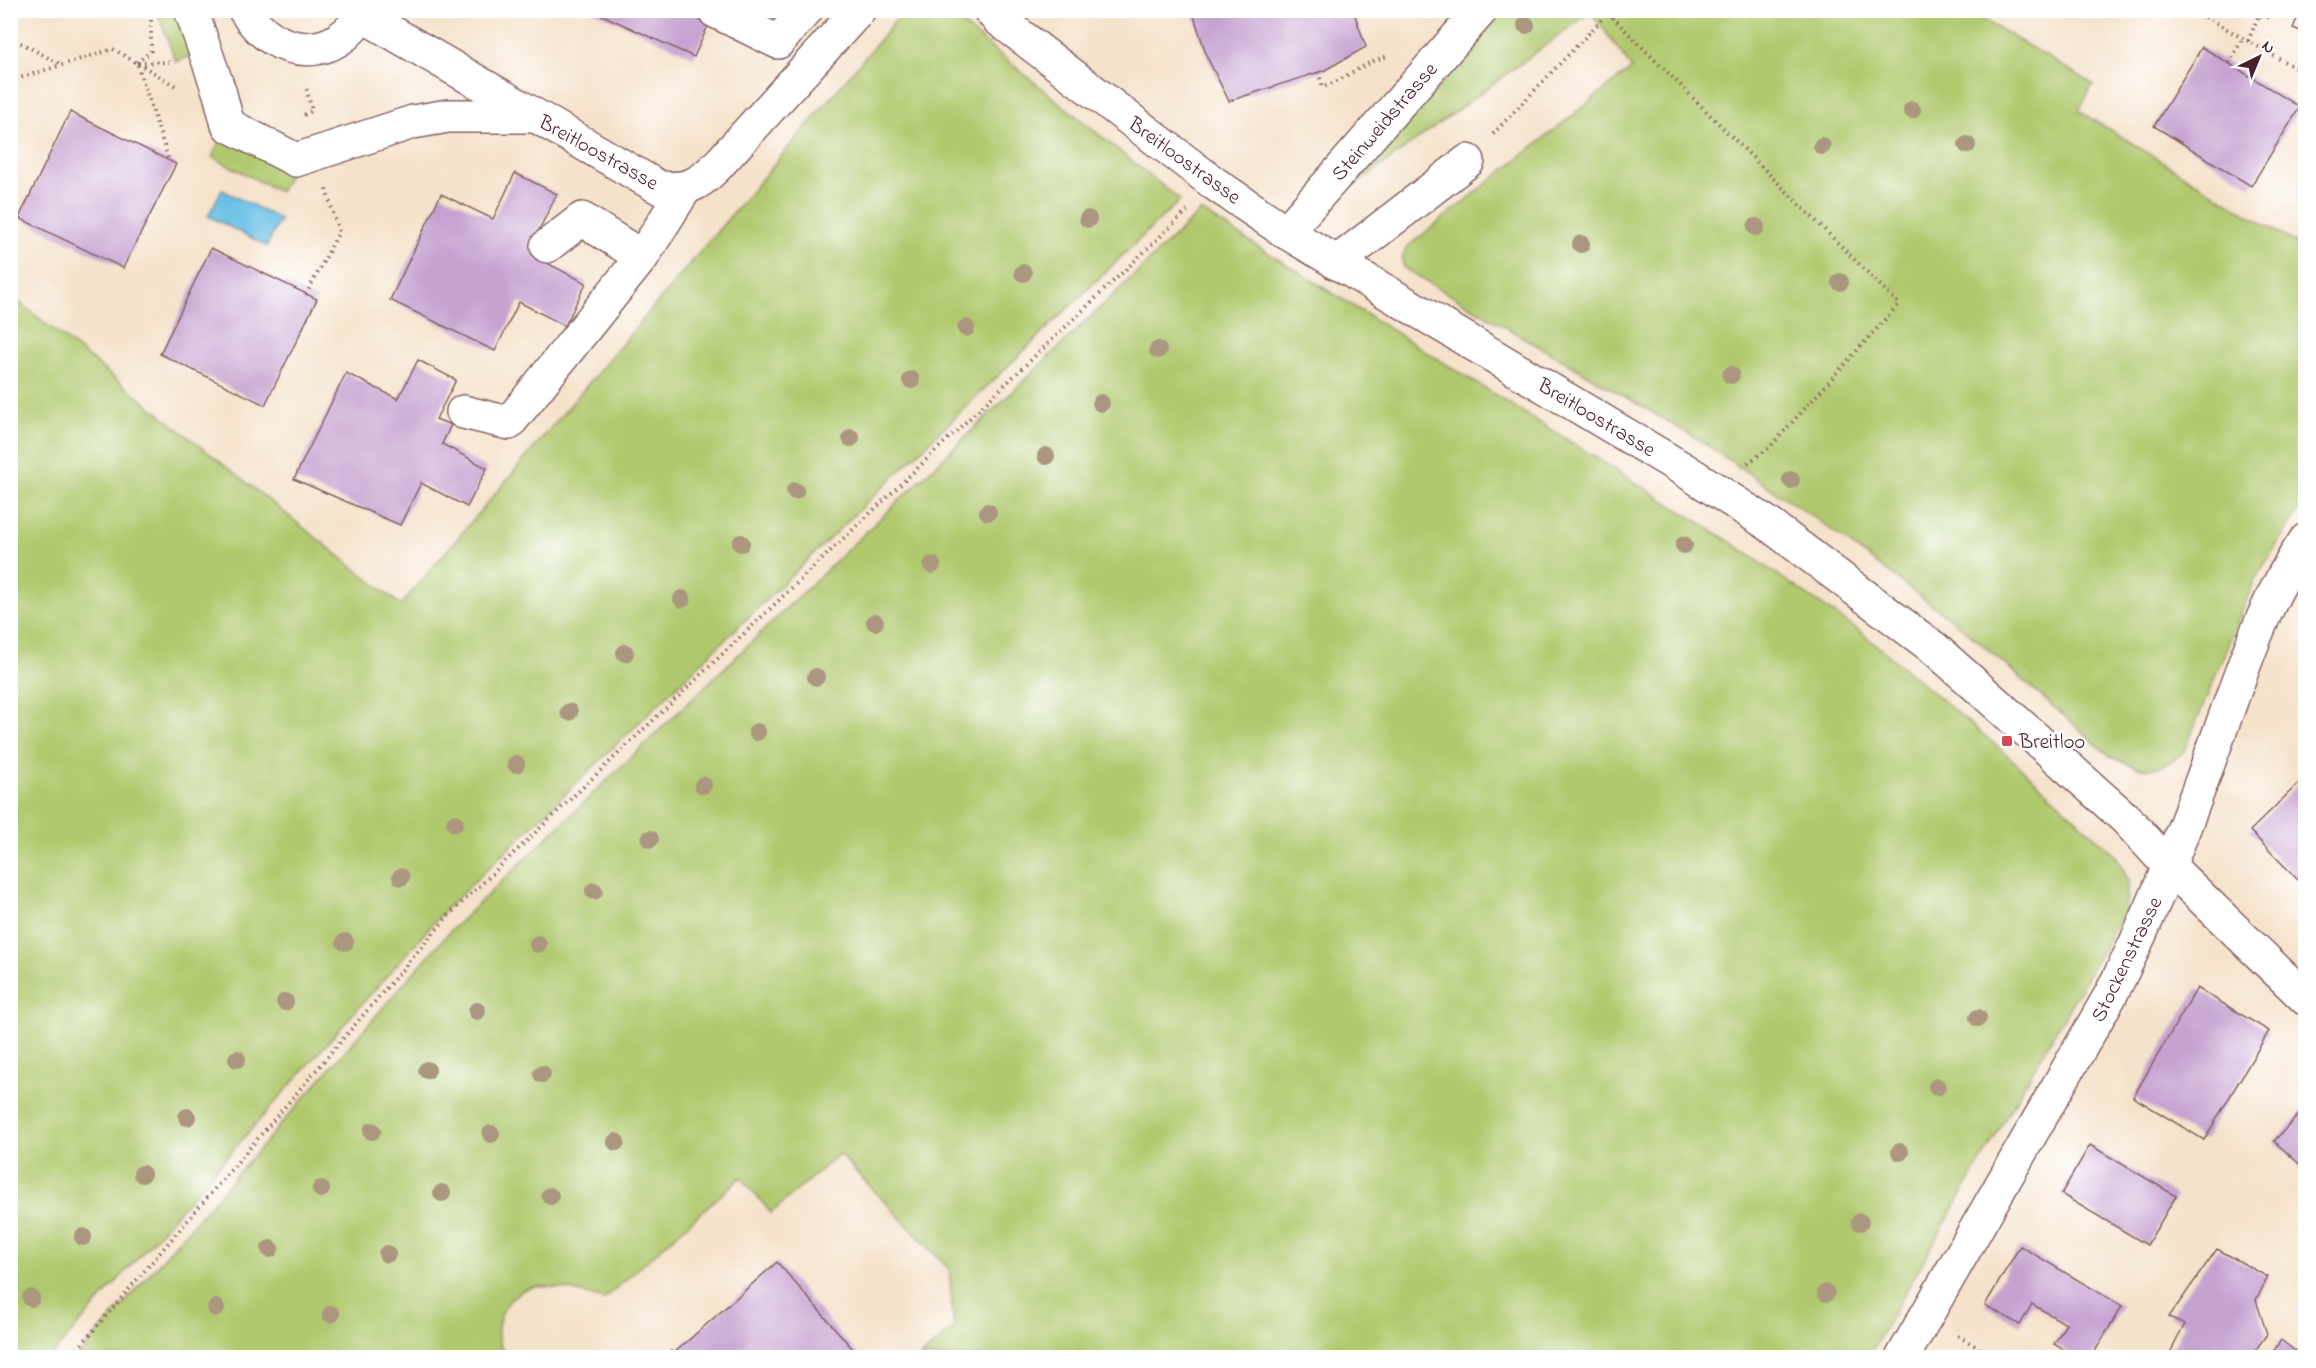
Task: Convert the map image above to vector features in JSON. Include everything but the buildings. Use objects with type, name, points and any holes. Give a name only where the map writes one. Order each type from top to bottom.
[{"type":"street","points":[[191,10],[220,94],[228,125],[296,160],[413,122],[448,116],[535,116]]},
{"type":"street","points":[[245,10],[255,27],[274,41],[295,48],[318,48],[339,40],[357,24],[363,13]]},
{"type":"street","points":[[715,11],[778,42],[806,10]]},
{"type":"street","name":"Breitloostrasse","points":[[363,13],[660,188],[684,190],[704,180],[859,10]]},
{"type":"street","name":"Breitloostrasse","points":[[990,10],[996,18],[1215,184],[1336,263],[1673,463],[1767,523],[1935,649],[2126,819],[2170,867],[2306,999]]},
{"type":"street","name":"Steinweidstrasse","points":[[1286,232],[1481,10]]},
{"type":"street","points":[[1336,263],[1468,160]]},
{"type":"street","points":[[463,412],[509,423],[642,257],[684,190]]},
{"type":"street","points":[[547,246],[582,219],[642,257]]},
{"type":"street","name":"Stockenstrasse","points":[[1902,1358],[2110,996],[2140,937],[2170,867],[2253,641],[2272,599],[2306,540]]},
{"type":"path","points":[[137,63],[151,51],[151,10]]},
{"type":"path","points":[[2248,41],[2259,15],[2270,18],[2273,10]]},
{"type":"path","points":[[1468,160],[1609,11],[1899,304],[1769,448]]},
{"type":"path","points":[[2195,11],[2306,74]]},
{"type":"path","points":[[10,37],[62,65]]},
{"type":"path","points":[[2229,63],[2243,38]]},
{"type":"path","points":[[10,81],[113,49],[183,90]]},
{"type":"path","points":[[1318,72],[1323,87],[1337,82],[1379,58],[1395,54]]},
{"type":"path","points":[[137,63],[176,62]]},
{"type":"path","points":[[137,63],[169,161]]},
{"type":"path","points":[[306,294],[339,231],[315,154]]},
{"type":"path","points":[[70,1358],[448,916],[1215,184]]},
{"type":"path","points":[[1982,1350],[1996,1358]]},
{"type":"green space","points":[[1505,10],[1969,11],[2093,84],[2079,111],[2305,249],[2305,501],[2255,579],[2185,750],[2166,764],[2149,768],[2140,768],[2110,756],[1968,632],[1825,525],[1696,438],[1404,268],[1402,259],[1406,248],[1632,68],[1591,12],[1351,188]]},
{"type":"green space","points":[[157,11],[191,11],[204,49],[176,62]]},
{"type":"green space","points":[[904,11],[946,11],[1180,200],[445,910],[50,1357],[11,1357],[11,296],[401,605]]},
{"type":"green space","points":[[228,125],[296,160],[280,192],[212,157]]},
{"type":"green space","points":[[1201,211],[1729,541],[1862,633],[2004,752],[2117,857],[2128,880],[2125,911],[1868,1357],[920,1357],[954,1328],[949,1269],[839,1154],[771,1213],[741,1177],[604,1299],[544,1286],[518,1293],[508,1303],[498,1324],[498,1340],[508,1357],[77,1357],[451,930]]},
{"type":"water","points":[[222,190],[280,219],[267,246],[208,216]]},
{"type":"place","name":"Breitloo","points":[[2007,741]]}]
